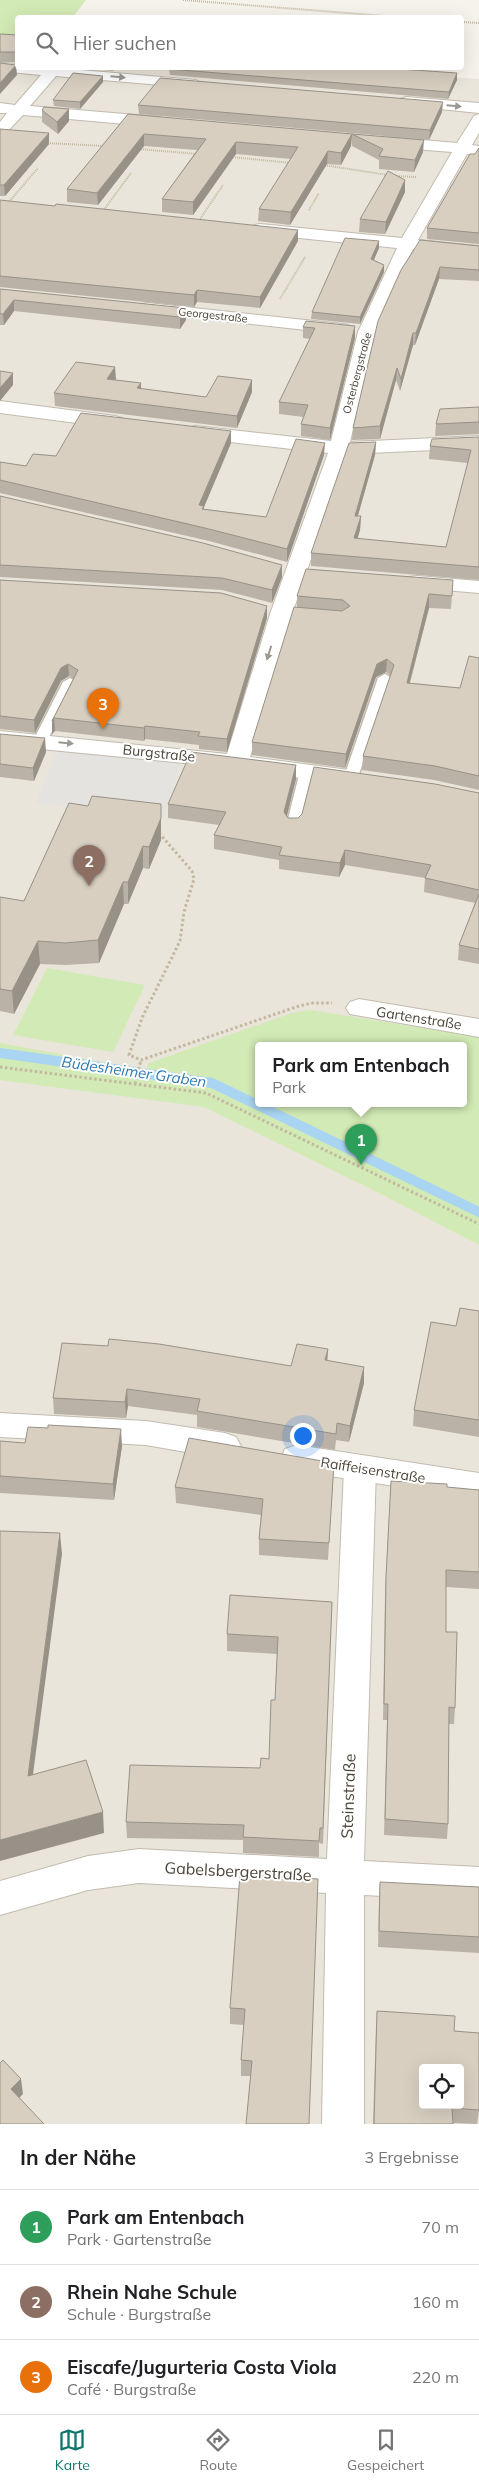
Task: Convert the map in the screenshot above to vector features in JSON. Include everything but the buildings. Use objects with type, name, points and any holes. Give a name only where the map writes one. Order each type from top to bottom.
[{"type":"street","points":[[0,67],[15,68]]},
{"type":"street","points":[[31,70],[210,85]]},
{"type":"street","points":[[0,131],[52,72]]},
{"type":"street","points":[[388,100],[479,108]]},
{"type":"street","points":[[0,108],[176,124]]},
{"type":"street","name":"Osterbergstraße","points":[[237,762],[281,613],[339,448],[367,332],[407,244],[444,179],[470,149],[479,119]]},
{"type":"street","points":[[373,141],[470,149]]},
{"type":"street","points":[[198,223],[479,251]]},
{"type":"street","name":"Georgestraße","points":[[129,306],[367,332]]},
{"type":"street","points":[[0,407],[136,424]]},
{"type":"street","points":[[174,429],[339,448],[479,442]]},
{"type":"street","points":[[401,581],[479,587]]},
{"type":"street","name":"Burgstraße","points":[[0,738],[237,762],[360,778]]},
{"type":"street","name":"Gartenstraße","points":[[359,1008],[479,1028]]},
{"type":"street","name":"Raiffeisenstraße","points":[[0,1425],[146,1433],[360,1469],[479,1486]]},
{"type":"street","name":"Steinstraße","points":[[343,2124],[345,1876],[360,1469]]},
{"type":"street","name":"Gabelsbergerstraße","points":[[0,1898],[88,1873],[139,1866],[479,1884]]},
{"type":"lane","name":"Burgstraße","points":[[360,778],[385,678]]},
{"type":"lane","points":[[40,741],[70,682]]},
{"type":"lane","points":[[293,827],[307,771]]},
{"type":"path","points":[[183,0],[372,15]]},
{"type":"path","points":[[464,22],[479,23]]},
{"type":"path","points":[[37,142],[108,146]]},
{"type":"path","points":[[131,148],[202,154]]},
{"type":"path","points":[[229,157],[298,163]]},
{"type":"path","points":[[317,165],[412,178],[444,179]]},
{"type":"path","points":[[8,203],[38,168]]},
{"type":"path","points":[[101,213],[131,173]]},
{"type":"path","points":[[198,223],[223,185]]},
{"type":"path","points":[[268,321],[317,235]]},
{"type":"path","points":[[158,832],[192,871],[194,879],[184,912],[180,941],[142,1018],[129,1055],[141,1060],[296,1007],[328,1003],[359,1008]]},
{"type":"path","points":[[135,1084],[141,1060]]},
{"type":"path","points":[[0,1067],[206,1093],[479,1224]]},
{"type":"shaded area","points":[[0,41],[15,42],[15,70],[359,70],[479,79],[479,2124],[0,2124]]},
{"type":"shaded area","points":[[58,750],[182,762],[163,816],[35,803]]},
{"type":"green space","points":[[0,0],[86,0],[75,15],[15,15],[15,35],[0,34]]},
{"type":"green space","points":[[47,968],[145,985],[113,1052],[13,1035]]},
{"type":"green space","points":[[310,1010],[479,1037],[479,1245],[379,1193],[204,1107],[0,1080],[0,1043],[146,1070],[149,1063],[292,1013]]},
{"type":"waterway","name":"Büdesheimer Graben","points":[[0,1053],[212,1083],[255,1104]]},
{"type":"waterway","name":"Büdesheimer Graben","points":[[262,1107],[479,1212]]},
{"type":"place","name":"Eiscafe/Jugurteria Costa Viola","points":[[103,729]]},
{"type":"place","name":"Rhein Nahe Schule","points":[[89,886]]},
{"type":"place","name":"Park am Entenbach","points":[[361,1165]]}]
